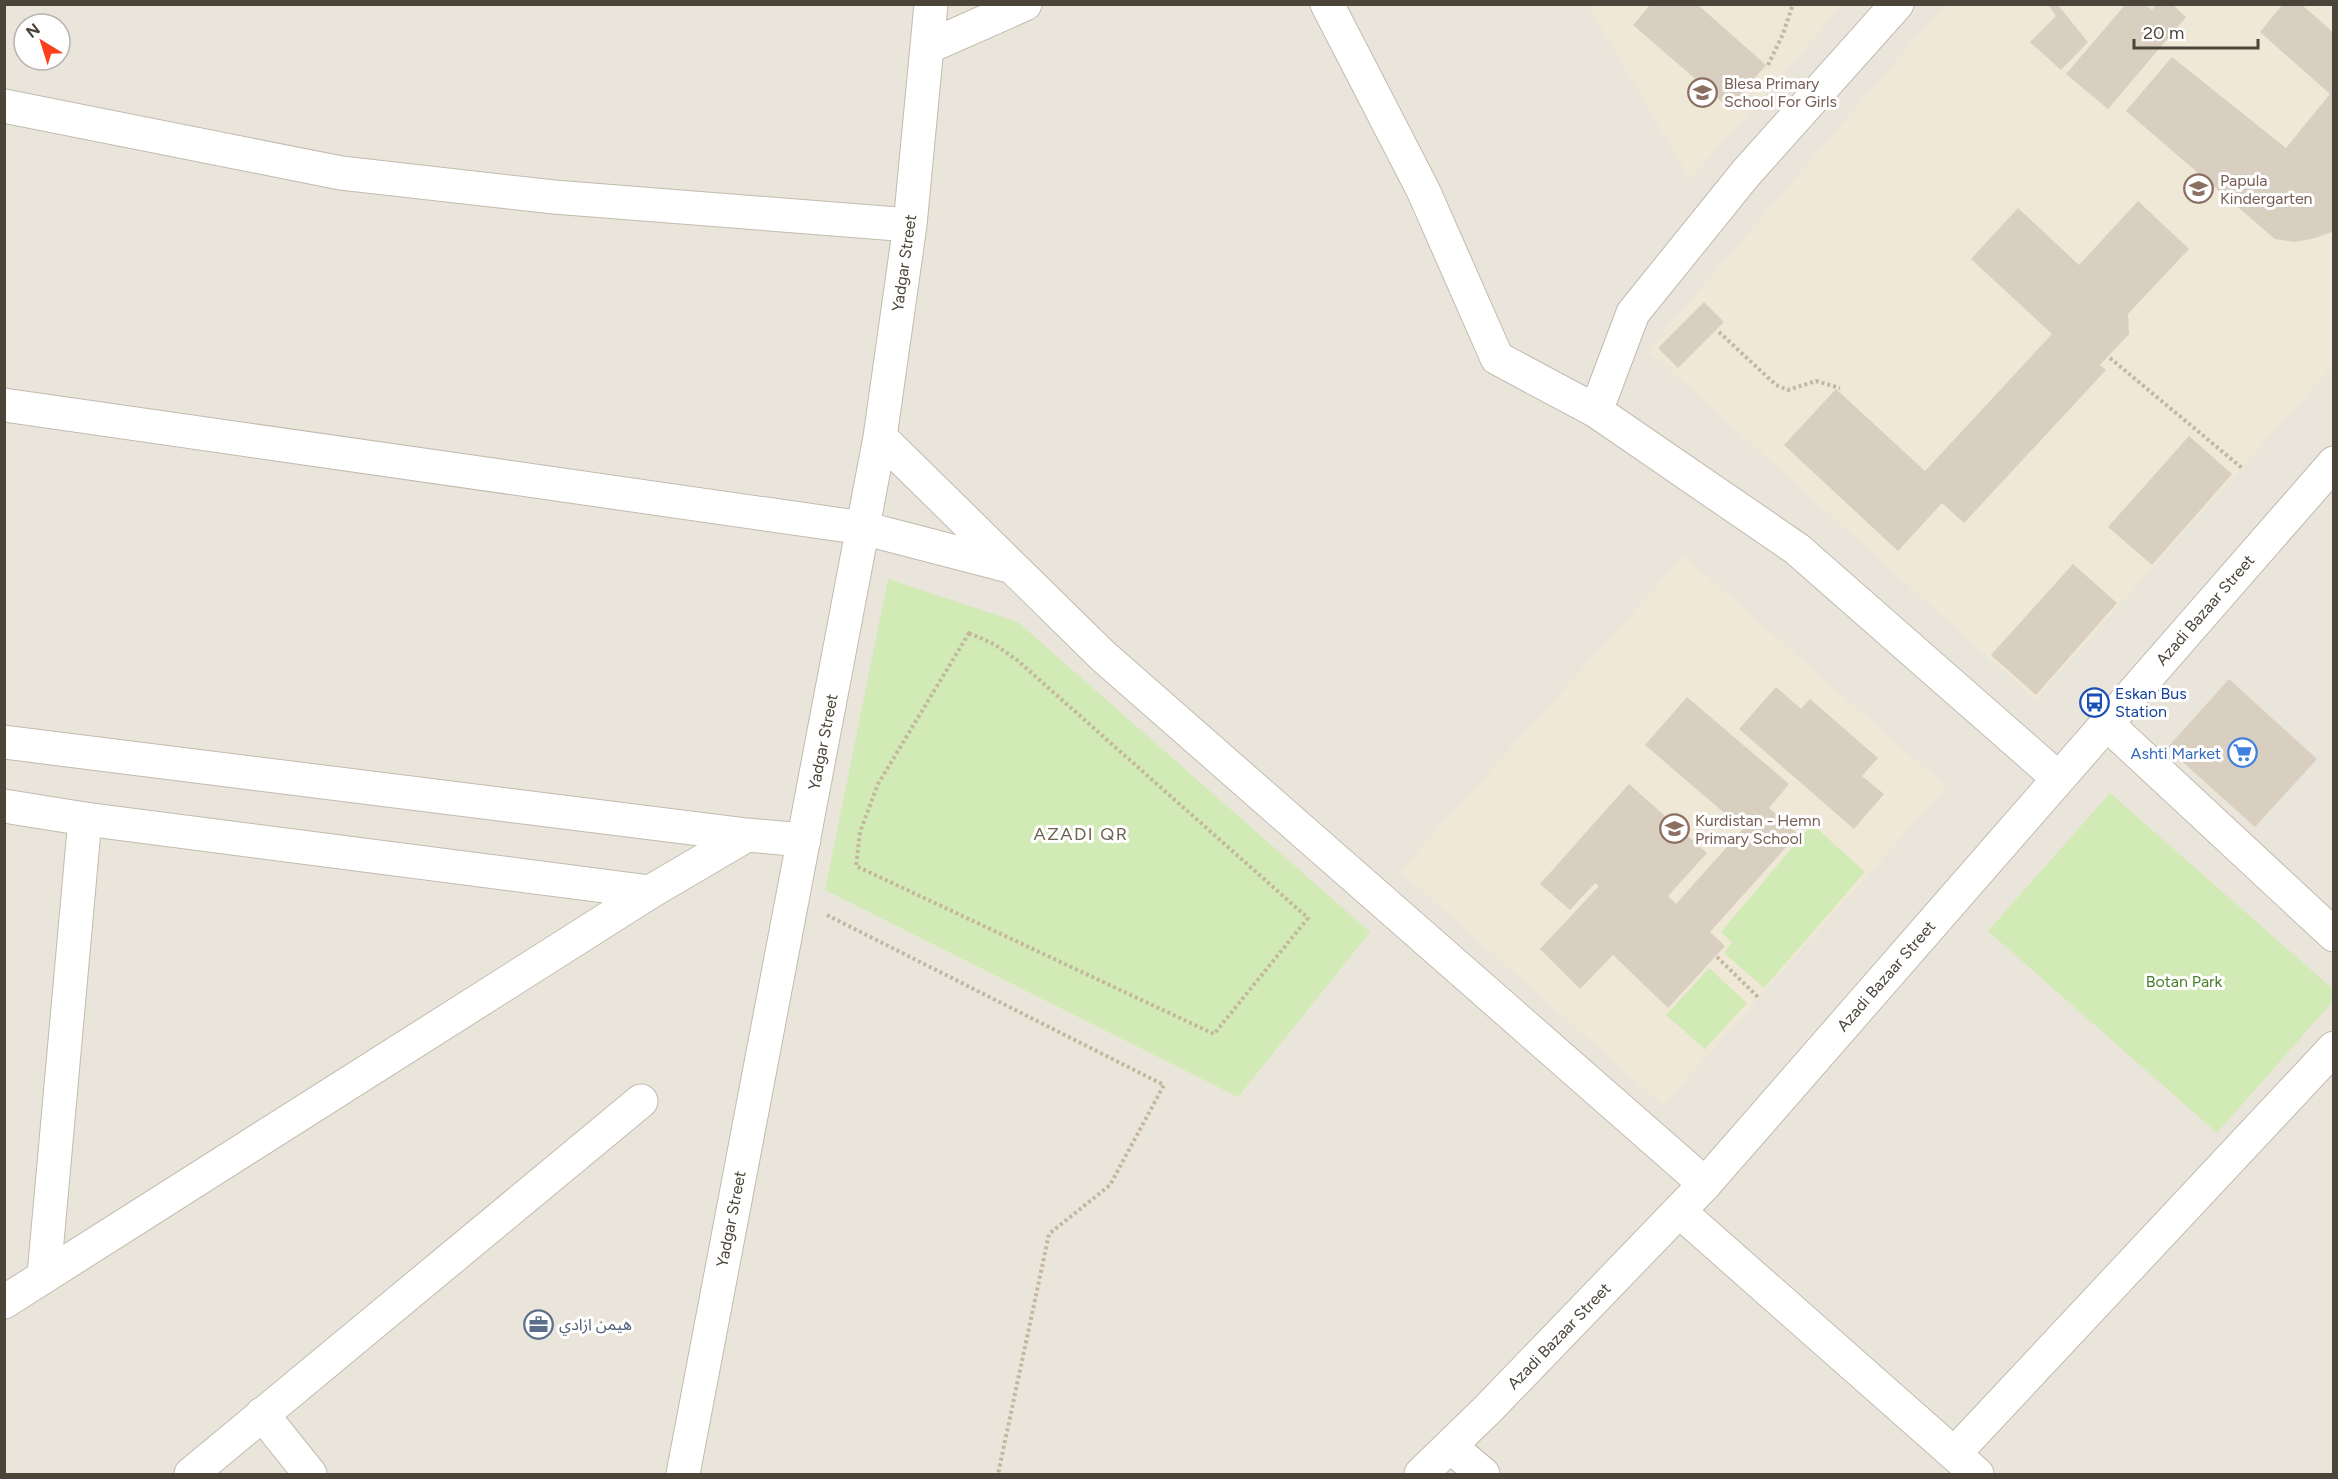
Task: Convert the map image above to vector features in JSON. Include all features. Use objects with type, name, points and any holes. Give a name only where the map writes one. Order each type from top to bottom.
[{"type":"street","name":"Yadgar Street","points":[[683,1474],[880,437],[910,225],[931,4]]},
{"type":"street","points":[[928,47],[1025,4]]},
{"type":"street","points":[[1327,4],[1423,190],[1497,358],[1596,411],[1797,549],[2058,778]]},
{"type":"street","points":[[1596,411],[1633,313],[1746,173],[1897,4]]},
{"type":"street","points":[[4,106],[341,173],[555,197],[910,225]]},
{"type":"street","points":[[4,405],[863,528],[1012,567]]},
{"type":"street","points":[[880,437],[1102,656],[1705,1184]]},
{"type":"street","name":"Azadi Bazaar Street","points":[[1421,1474],[1451,1446],[1705,1184],[2334,463]]},
{"type":"street","points":[[2106,723],[2334,935]]},
{"type":"street","points":[[4,742],[747,835],[804,840]]},
{"type":"street","points":[[4,806],[86,819],[650,892]]},
{"type":"street","points":[[44,1275],[86,819]]},
{"type":"street","points":[[4,1302],[650,892],[747,835]]},
{"type":"street","points":[[1679,1211],[1965,1464],[2334,1048]]},
{"type":"street","points":[[191,1474],[640,1101]]},
{"type":"street","points":[[262,1414],[310,1474]]},
{"type":"street","points":[[1451,1446],[1483,1474]]},
{"type":"path","points":[[1768,65],[1783,34],[1792,4]]},
{"type":"path","points":[[1719,333],[1776,385],[1788,390],[1816,381],[1840,388]]},
{"type":"path","points":[[2110,358],[2242,468]]},
{"type":"path","points":[[969,633],[994,644],[1017,660],[1308,918],[1214,1034],[856,866],[860,832],[878,784],[969,633]]},
{"type":"path","points":[[792,897],[1164,1085],[1110,1185],[1049,1234],[998,1474]]},
{"type":"path","points":[[1717,957],[1759,998]]},
{"type":"shaded area","points":[[5,5],[2333,5],[2333,1474],[5,1474]]},
{"type":"shaded area","name":"Blesa Primary School For Girls","points":[[1588,5],[1843,5],[1690,179]]},
{"type":"shaded area","points":[[1944,5],[2050,5],[2056,16],[2030,42],[2061,70],[2087,42],[2057,5],[2125,5],[2067,74],[2108,109],[2186,17],[2172,5],[2283,5],[2260,33],[2330,94],[2286,148],[2172,57],[2126,111],[2275,239],[2294,242],[2315,239],[2333,231],[2333,365],[2035,700],[1648,350]]},
{"type":"shaded area","points":[[2301,5],[2333,5],[2333,33]]},
{"type":"shaded area","name":"Kurdistan - Hemn Primary School","points":[[1684,556],[1946,787],[1663,1105],[1400,871]]},
{"type":"green space","points":[[888,579],[1018,622],[1370,932],[1238,1097],[825,890]]},
{"type":"green space","name":"Botan Park","points":[[2110,793],[2333,989],[2333,1001],[2217,1133],[1988,931]]},
{"type":"green space","points":[[1812,824],[1865,872],[1764,988],[1724,953],[1732,943],[1721,932]]},
{"type":"green space","points":[[1709,968],[1747,1003],[1705,1049],[1666,1015]]},
{"type":"building","points":[[1651,4],[1697,4],[1766,65],[1729,108],[1633,25]]},
{"type":"building","points":[[2050,4],[2057,4],[2088,42],[2061,70],[2030,42],[2056,16]]},
{"type":"building","points":[[2157,4],[2172,4],[2186,17],[2108,109],[2066,74],[2125,5],[2146,5],[2152,10]]},
{"type":"building","points":[[2283,4],[2301,4],[2334,33],[2334,231],[2294,242],[2275,239],[2126,111],[2172,57],[2286,148],[2330,94],[2260,32]]},
{"type":"building","points":[[2138,201],[2189,249],[2128,314],[2129,334],[2100,365],[2106,370],[1964,523],[1942,503],[1898,551],[1784,445],[1836,389],[1925,471],[2052,334],[1971,259],[2018,208],[2079,265]]},
{"type":"building","points":[[1704,302],[1724,322],[1678,368],[1658,348]]},
{"type":"building","points":[[2189,436],[2232,474],[2152,565],[2108,527]]},
{"type":"building","points":[[2073,564],[2117,603],[2036,695],[1991,655]]},
{"type":"building","name":"Ashti Market","points":[[2229,679],[2317,759],[2255,827],[2167,748]]},
{"type":"building","points":[[1776,687],[1801,709],[1810,699],[1878,758],[1862,776],[1884,794],[1854,829],[1739,729]]},
{"type":"building","points":[[1687,697],[1789,784],[1769,808],[1798,834],[1710,932],[1725,946],[1668,1008],[1613,955],[1580,989],[1540,949],[1599,886],[1595,883],[1570,910],[1540,884],[1629,784],[1707,853],[1668,896],[1676,904],[1743,829],[1645,745]]},
{"type":"place","name":"Blesa Primary School For Girls","points":[[1703,92]]},
{"type":"place","name":"Papula Kindergarten","points":[[2199,189]]},
{"type":"place","name":"Eskan Bus Station","points":[[2094,702]]},
{"type":"place","name":"Ashti Market","points":[[2242,753]]},
{"type":"place","name":"Kurdistan - Hemn Primary School","points":[[1674,829]]},
{"type":"place","name":"هيمن ازادي","points":[[538,1324]]},
{"type":"district","name":"AZADI QR","points":[[1081,834]]}]
